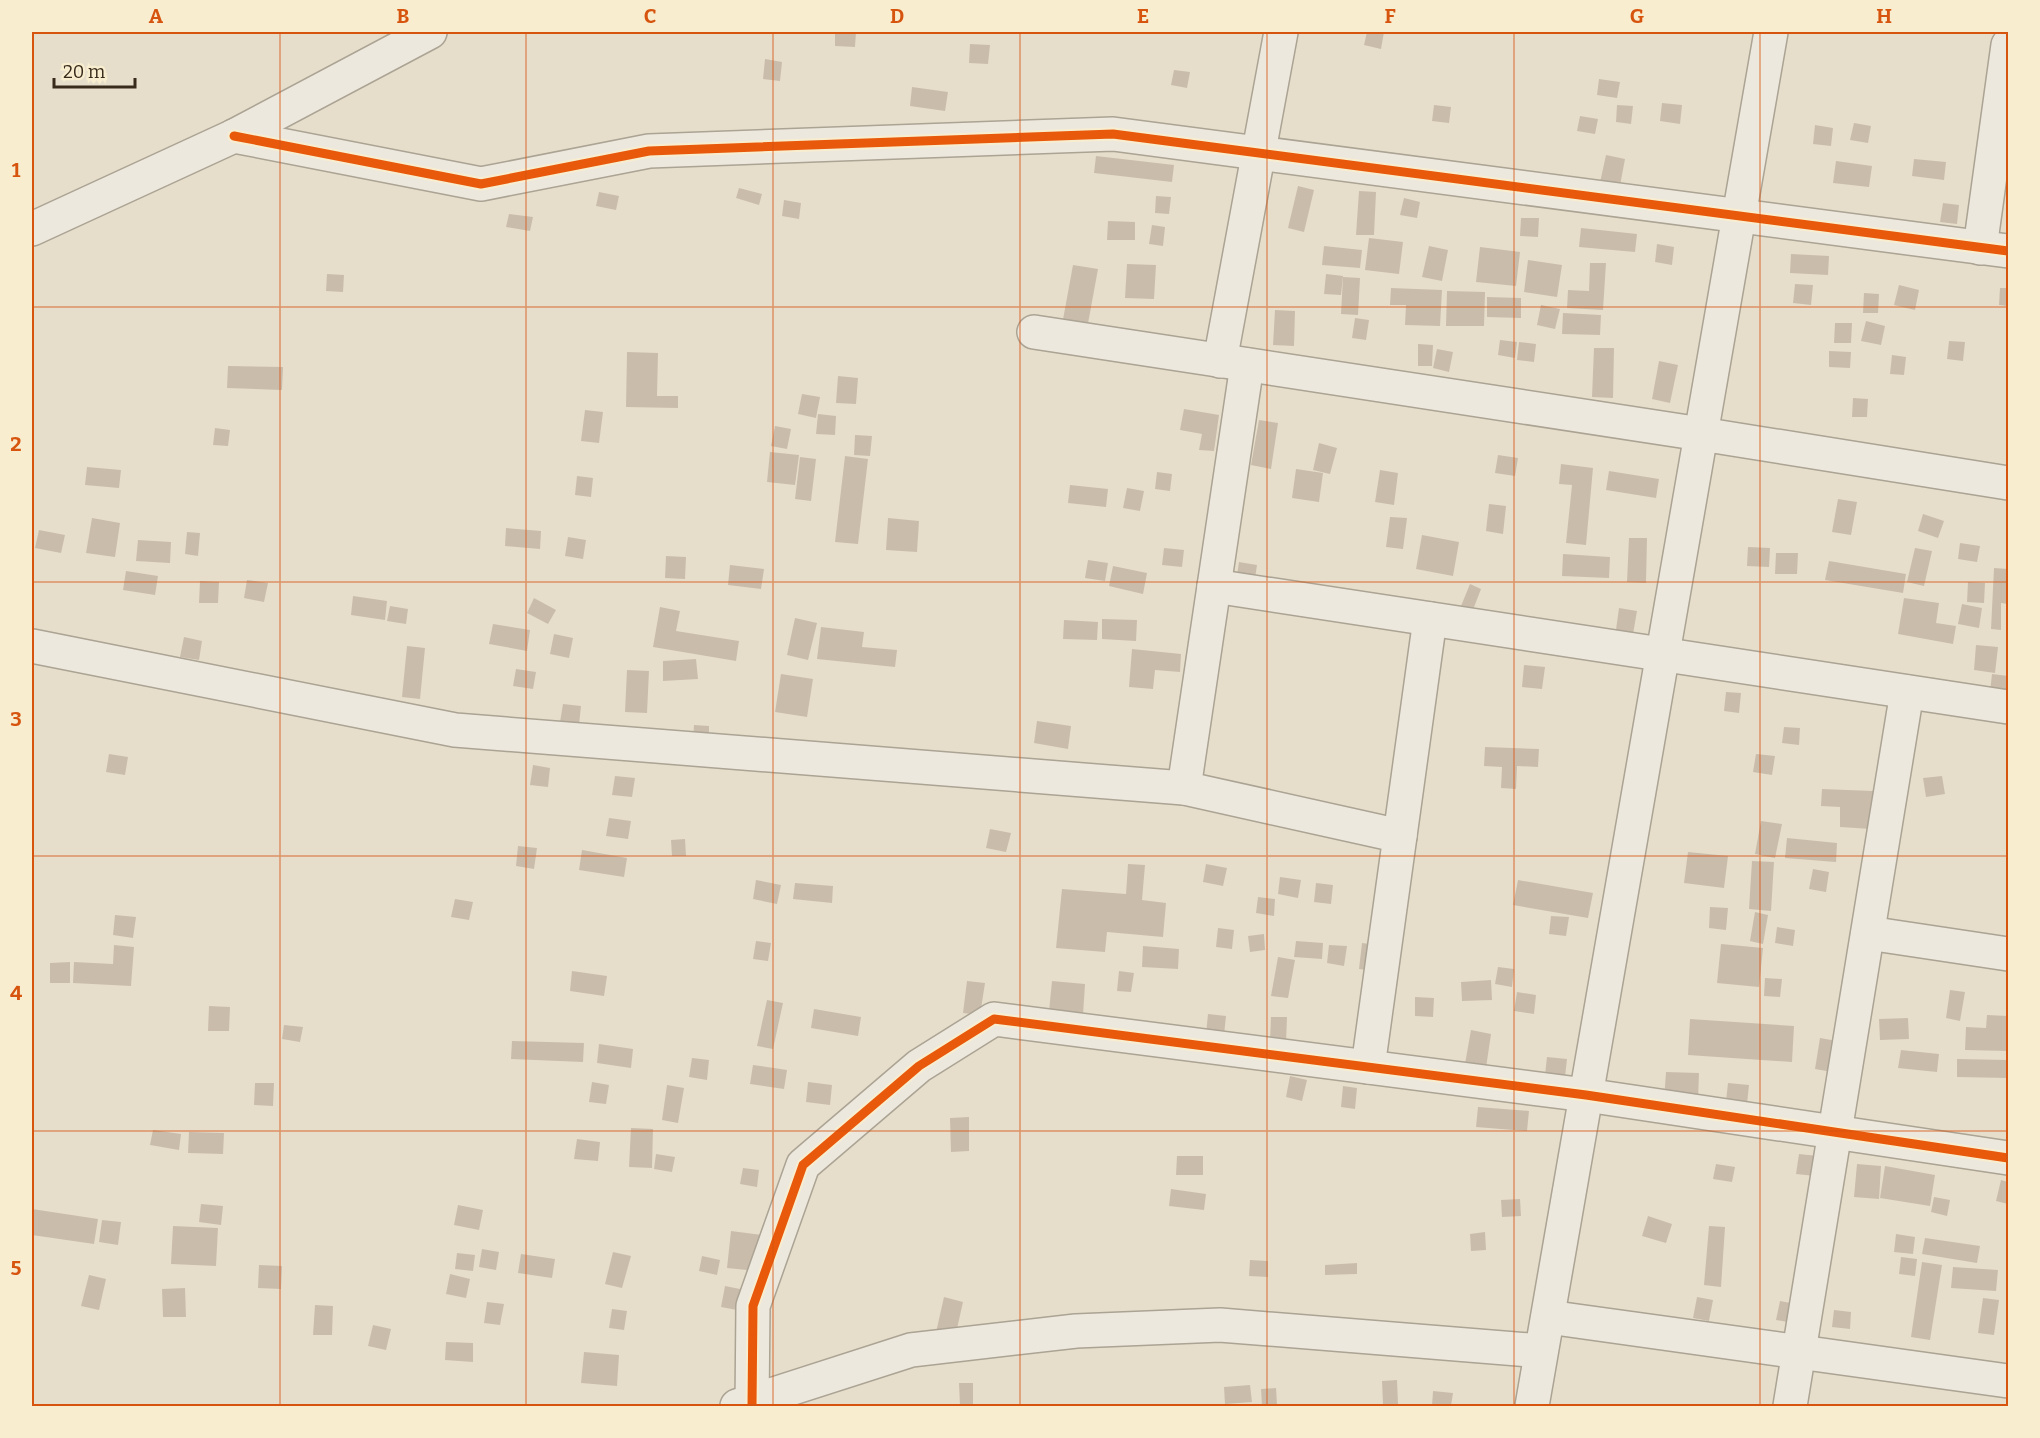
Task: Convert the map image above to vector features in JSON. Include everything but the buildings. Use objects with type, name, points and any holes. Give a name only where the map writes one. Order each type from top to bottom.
[{"type":"street","points":[[32,229],[234,136],[430,32]]},
{"type":"street","points":[[1184,788],[1214,586],[1234,363],[1258,153],[1281,32]]},
{"type":"street","points":[[1532,1407],[1771,32]]},
{"type":"street","points":[[234,136],[481,184],[649,151],[1113,134],[1994,249],[2008,45]]},
{"type":"street","points":[[1034,333],[2008,483]]},
{"type":"street","points":[[1214,586],[2008,707]]},
{"type":"street","points":[[1368,1067],[1430,619]]},
{"type":"street","points":[[32,646],[455,730],[1184,788],[1400,836]]},
{"type":"street","points":[[1790,1407],[1907,692]]},
{"type":"street","points":[[1868,933],[2008,954]]},
{"type":"street","points":[[1541,1351],[1220,1325],[1076,1331],[911,1350],[747,1405],[753,1306],[803,1165],[919,1066],[994,1019],[1586,1095],[2008,1158]]},
{"type":"street","points":[[1548,1317],[2008,1381]]},
{"type":"cycle path","points":[[234,136],[481,184],[649,151],[1113,134],[2008,251]]},
{"type":"cycle path","points":[[752,1406],[753,1306],[803,1165],[919,1066],[994,1019],[1586,1095],[2008,1158]]}]
